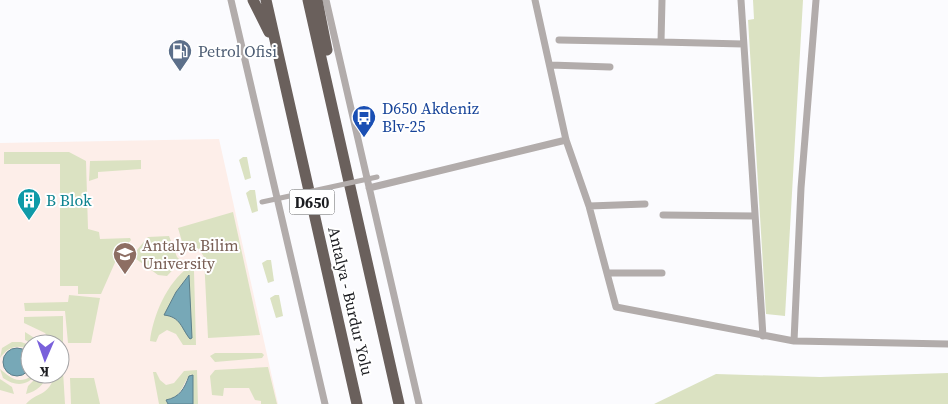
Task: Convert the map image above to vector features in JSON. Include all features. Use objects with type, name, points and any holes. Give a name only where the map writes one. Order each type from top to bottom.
[{"type":"highway","points":[[253,0],[276,47]]},
{"type":"highway","name":"Antalya - Burdur Yolu","points":[[266,0],[357,404]]},
{"type":"highway","name":"Antalya - Burdur Yolu","points":[[308,0],[399,404]]},
{"type":"highway","points":[[318,0],[339,109],[342,150]]},
{"type":"street","points":[[231,0],[325,404]]},
{"type":"street","points":[[326,0],[419,404]]},
{"type":"street","points":[[535,0],[566,140],[590,206],[616,307],[794,341],[948,344]]},
{"type":"street","points":[[661,42],[662,0]]},
{"type":"street","points":[[741,0],[763,336]]},
{"type":"street","points":[[794,341],[801,188],[816,0]]},
{"type":"street","points":[[559,40],[743,44]]},
{"type":"street","points":[[550,66],[610,67]]},
{"type":"street","points":[[369,188],[566,140]]},
{"type":"street","points":[[262,202],[377,177]]},
{"type":"street","points":[[590,206],[645,204]]},
{"type":"street","points":[[662,216],[755,216]]},
{"type":"street","points":[[607,273],[662,273]]},
{"type":"shaded area","name":"Antalya Bilim University","points":[[219,139],[278,404],[0,404],[0,143]]},
{"type":"green space","points":[[753,0],[803,0],[785,316],[766,314],[748,20],[754,19]]},
{"type":"green space","points":[[4,152],[69,152],[86,161],[88,229],[99,232],[100,239],[130,238],[131,240],[117,258],[101,294],[78,294],[78,286],[60,286],[60,164],[4,164]]},
{"type":"green space","points":[[247,157],[251,178],[245,180],[239,160]]},
{"type":"green space","points":[[141,160],[141,169],[98,172],[98,178],[89,181],[90,161]]},
{"type":"green space","points":[[250,190],[255,190],[258,211],[252,213],[246,193]]},
{"type":"green space","points":[[233,212],[260,335],[208,338],[204,257],[199,249],[183,245],[178,228]]},
{"type":"green space","points":[[169,236],[177,257],[181,261],[167,276],[158,275],[132,256],[148,237]]},
{"type":"green space","points":[[271,260],[274,281],[268,283],[262,263]]},
{"type":"green space","points":[[189,267],[194,271],[196,345],[183,345],[176,334],[167,330],[159,335],[156,342],[150,341],[154,321],[162,300],[181,273]],"holes":[[[189,275],[189,337],[180,322],[165,314],[176,292]]]},
{"type":"green space","points":[[69,295],[100,298],[91,343],[70,343],[65,311],[25,311],[24,303],[68,302]]},
{"type":"green space","points":[[279,295],[283,316],[276,318],[270,298]]},
{"type":"green space","points":[[63,316],[63,334],[46,334],[24,323],[24,317]]},
{"type":"green space","points":[[12,342],[20,342],[20,347],[9,349],[0,358],[2,348]]},
{"type":"green space","points":[[215,353],[262,353],[264,355],[262,358],[215,362],[210,356]]},
{"type":"green space","points":[[268,367],[277,404],[261,404],[261,401],[255,400],[249,388],[224,388],[223,396],[212,395],[210,376],[215,370]]},
{"type":"green space","points":[[0,369],[12,378],[20,380],[20,384],[12,383],[3,378]]},
{"type":"green space","points":[[197,370],[198,404],[193,404],[191,374],[180,392],[167,400],[168,404],[159,404],[153,372],[156,372],[160,380],[166,385],[174,383],[184,371]]},
{"type":"green space","points":[[948,373],[948,404],[654,404],[716,374],[820,377]]},
{"type":"green space","points":[[70,378],[94,378],[100,404],[71,404]]},
{"type":"green space","points":[[0,379],[12,387],[14,394],[0,390]]},
{"type":"green space","points":[[30,384],[42,384],[34,391],[26,394]]},
{"type":"green space","points":[[50,384],[64,384],[65,404],[26,404],[30,400]]},
{"type":"water","points":[[189,275],[192,338],[190,339],[174,318],[164,315],[176,292]]},
{"type":"water","points":[[20,348],[20,376],[17,376],[7,372],[3,362],[7,352]]},
{"type":"water","points":[[193,375],[193,404],[168,404],[166,400],[178,395],[189,376]]},
{"type":"place","name":"Petrol Ofisi","points":[[180,72]]},
{"type":"place","name":"D650 Akdeniz Blv-25","points":[[364,138]]},
{"type":"place","name":"B Blok","points":[[29,221]]},
{"type":"place","name":"Antalya Bilim University","points":[[125,275]]}]
